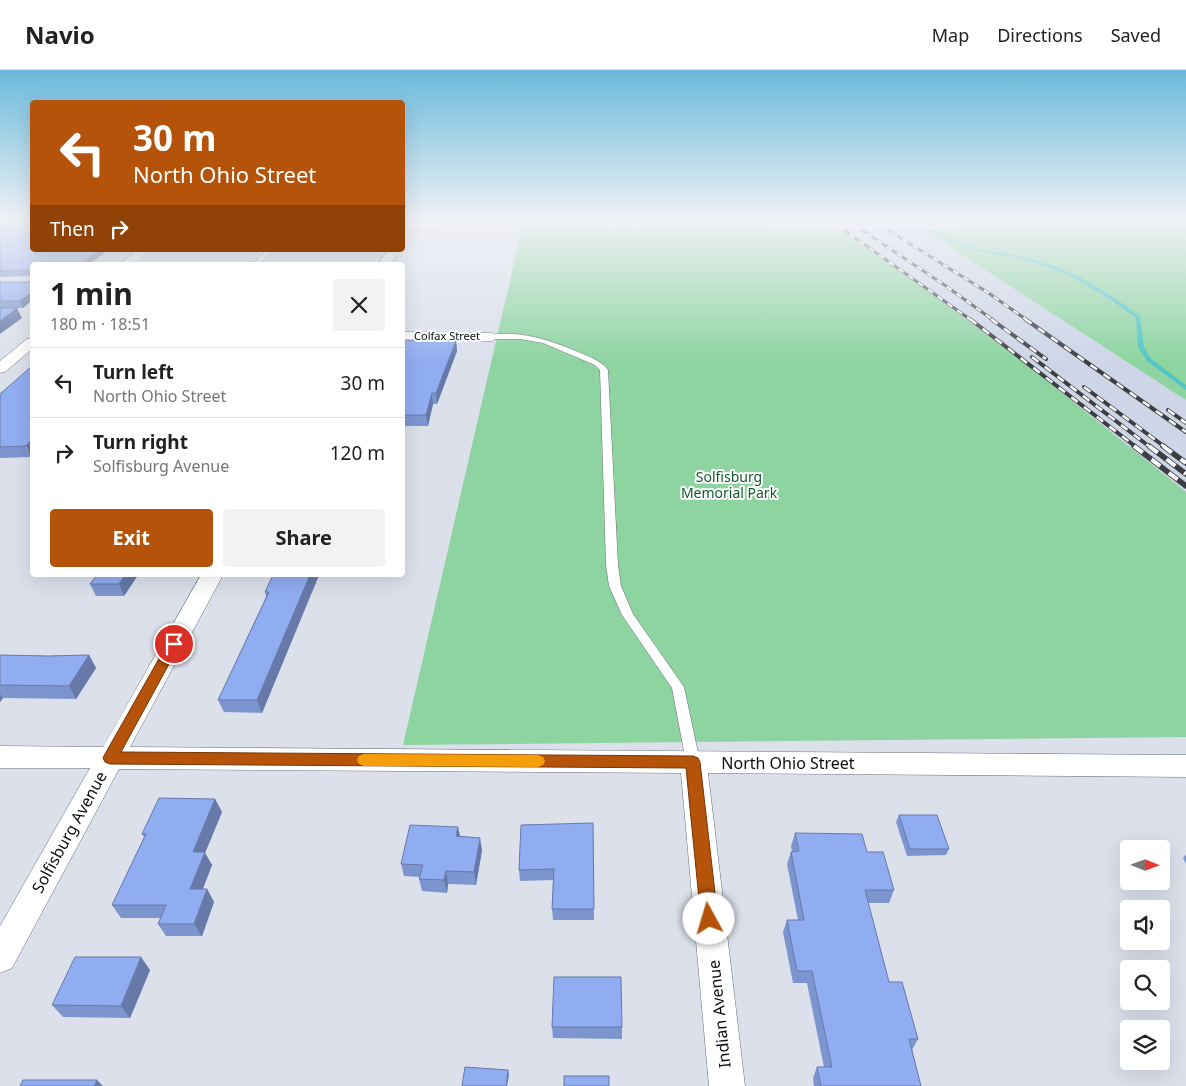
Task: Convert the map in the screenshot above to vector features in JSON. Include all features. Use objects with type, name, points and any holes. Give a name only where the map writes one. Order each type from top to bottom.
[{"type":"street","name":"Colfax Street","points":[[405,336],[492,337]]},
{"type":"street","points":[[0,369],[30,344]]},
{"type":"street","name":"Solfisburg Avenue","points":[[0,957],[211,577]]},
{"type":"street","name":"North Ohio Street","points":[[0,757],[1186,766]]},
{"type":"street","name":"Indian Avenue","points":[[693,762],[727,1086]]},
{"type":"lane","points":[[492,337],[520,337],[545,341],[598,363],[604,370],[612,565],[616,586],[628,615],[678,687],[693,762]]},
{"type":"shaded area","points":[[896,267],[981,267],[1186,400],[1186,492],[1017,357]]},
{"type":"green space","name":"Solfisburg Memorial Park","points":[[513,267],[896,267],[1017,357],[1186,492],[1186,737],[403,745]]},
{"type":"green space","points":[[981,267],[1186,267],[1186,400]]},
{"type":"building","points":[[0,267],[30,267],[30,275],[29,270],[0,271]]},
{"type":"building","points":[[0,282],[29,282],[30,294],[20,301],[0,301]]},
{"type":"building","points":[[0,308],[17,308],[0,321]]},
{"type":"building","points":[[405,340],[456,341],[436,393],[432,393],[426,415],[405,415]]},
{"type":"building","points":[[30,368],[30,441],[26,446],[0,447],[0,394]]},
{"type":"building","points":[[95,577],[124,577],[119,584],[90,584]]},
{"type":"building","points":[[272,577],[309,577],[257,700],[218,700],[269,592],[265,592]]},
{"type":"building","points":[[0,655],[89,655],[69,686],[0,685]]},
{"type":"building","points":[[159,798],[215,799],[193,852],[205,852],[190,889],[207,889],[194,924],[158,924],[166,905],[112,905],[146,834],[142,834]]},
{"type":"building","points":[[899,815],[937,815],[949,849],[910,849]]},
{"type":"building","points":[[593,823],[594,909],[552,909],[554,869],[519,870],[521,825]]},
{"type":"building","points":[[410,825],[458,827],[456,836],[480,838],[474,872],[446,871],[444,880],[419,879],[423,865],[401,864]]},
{"type":"building","points":[[795,833],[862,834],[867,852],[883,852],[894,890],[865,890],[889,982],[902,982],[918,1039],[909,1039],[921,1086],[821,1086],[817,1067],[832,1067],[812,971],[797,971],[787,920],[804,920],[791,852],[799,851]]},
{"type":"building","points":[[75,957],[141,957],[121,1006],[52,1005]]},
{"type":"building","points":[[554,977],[621,977],[622,1027],[552,1027]]},
{"type":"building","points":[[465,1067],[508,1070],[506,1086],[462,1086]]},
{"type":"building","points":[[564,1076],[609,1076],[609,1086],[564,1086]]},
{"type":"building","points":[[23,1080],[97,1080],[94,1086],[20,1086]]},
{"type":"waterway","points":[[1052,267],[1089,284],[1115,300],[1138,318],[1141,347],[1149,360],[1186,388]]},
{"type":"railway","points":[[897,267],[971,320]]},
{"type":"railway","points":[[918,267],[993,320]]},
{"type":"railway","points":[[948,267],[1027,320]]},
{"type":"railway","points":[[970,319],[1136,447]]},
{"type":"railway","points":[[991,319],[1046,359]]},
{"type":"railway","points":[[1025,319],[1186,432]]},
{"type":"railway","points":[[1032,357],[1150,447]]},
{"type":"railway","points":[[1084,387],[1165,447]]},
{"type":"railway","points":[[1168,410],[1186,423]]},
{"type":"railway","points":[[1134,446],[1186,486]]},
{"type":"railway","points":[[1149,446],[1186,474]]},
{"type":"railway","points":[[1163,446],[1186,463]]},
{"type":"slow traffic","points":[[364,760],[538,761]]},
{"type":"route","points":[[174,644],[110,758],[693,762],[709,919]]}]
